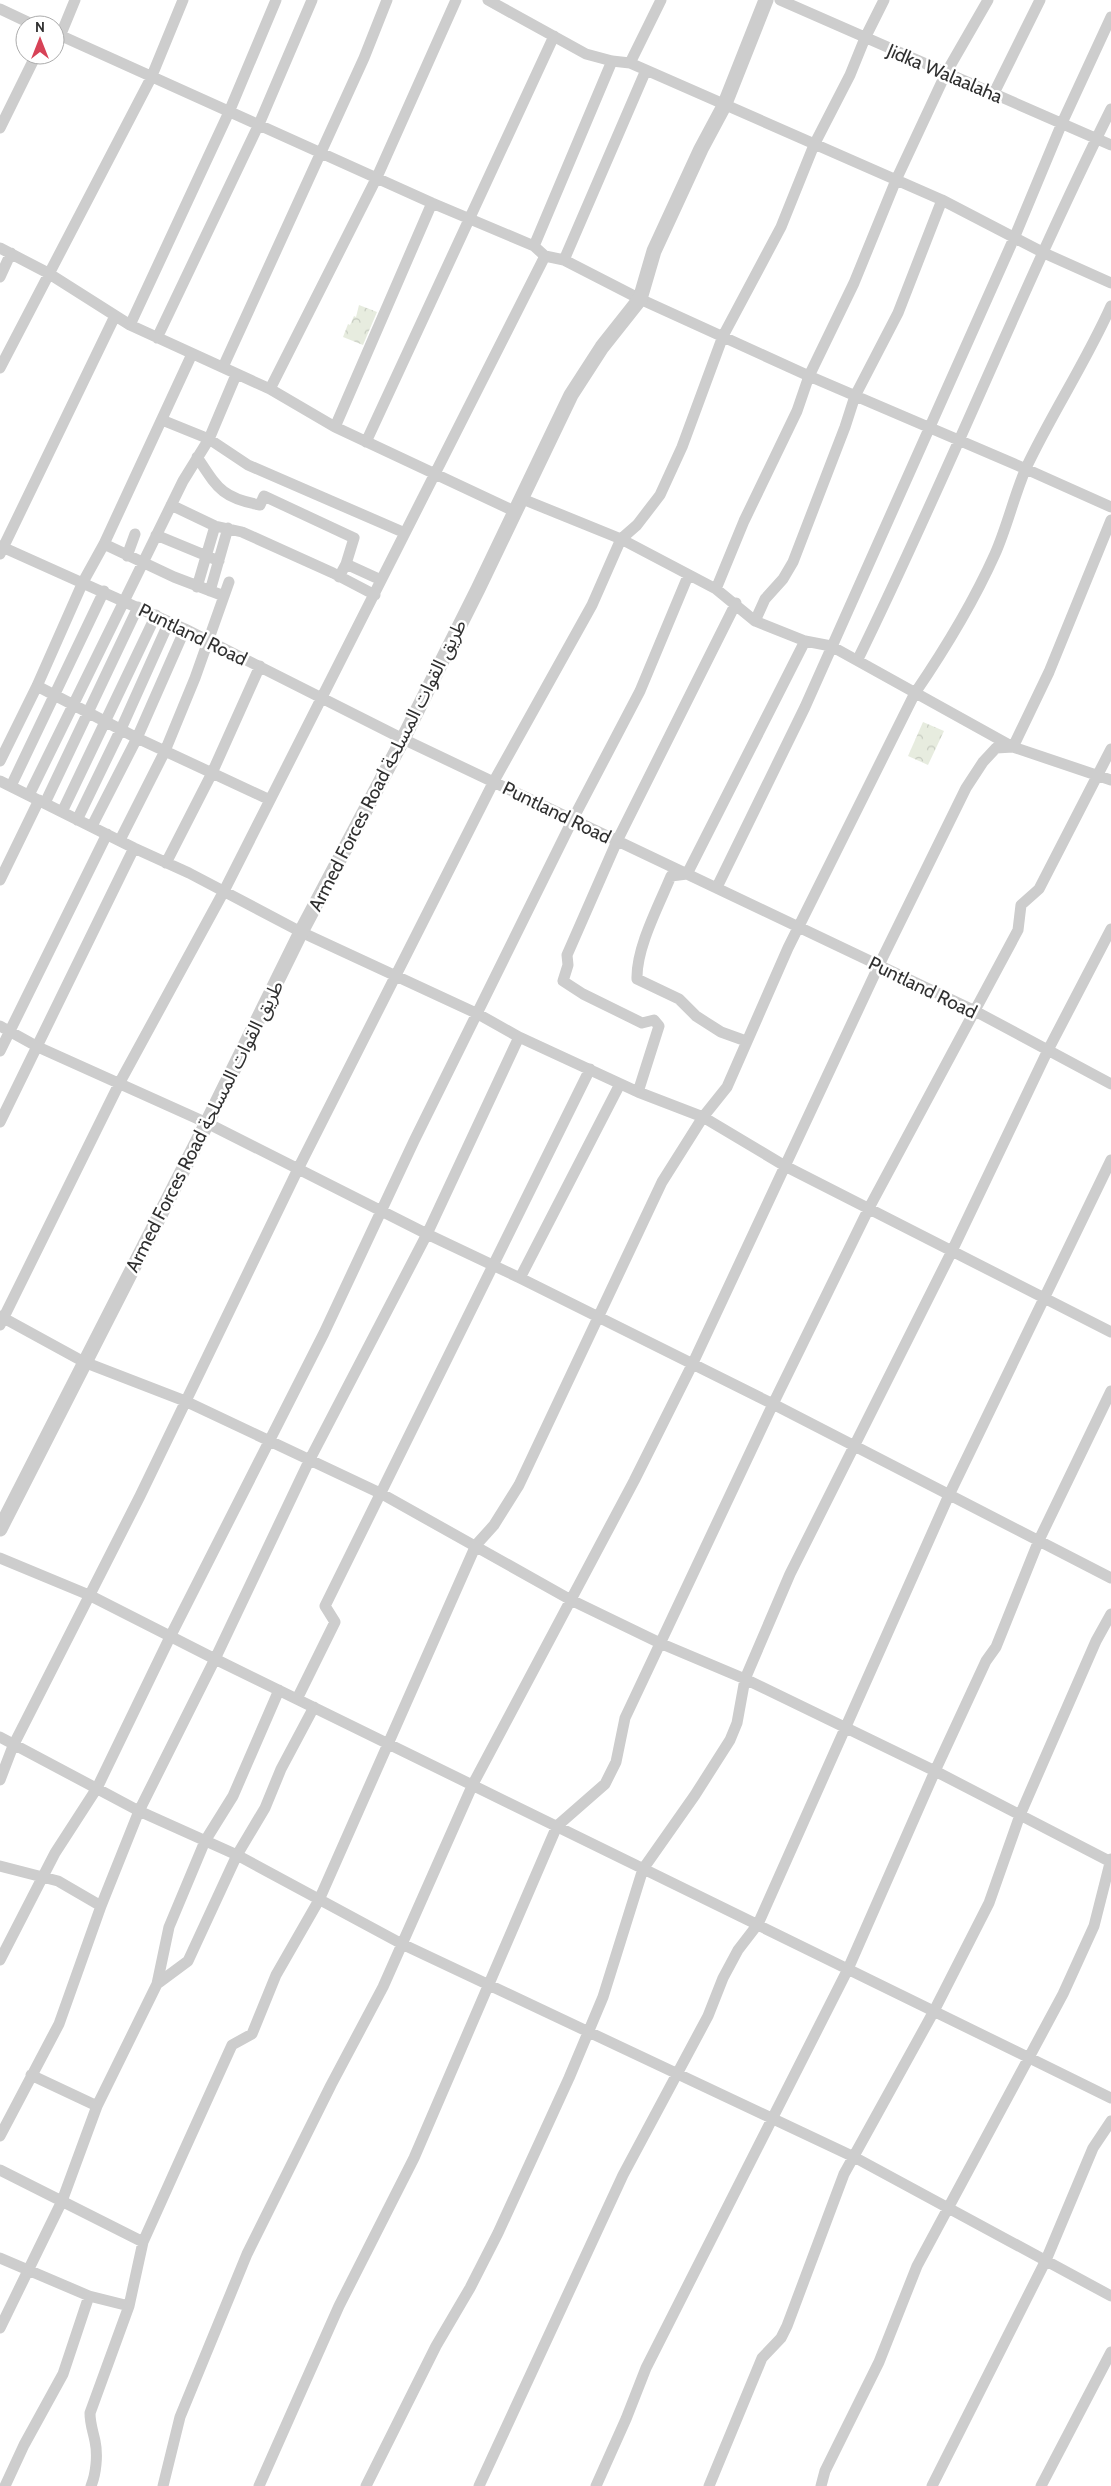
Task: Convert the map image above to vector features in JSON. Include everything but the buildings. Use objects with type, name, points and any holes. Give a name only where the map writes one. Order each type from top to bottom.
[{"type":"street","points":[[65,20],[76,0]]},
{"type":"street","points":[[0,368],[151,78],[183,0]]},
{"type":"street","points":[[130,325],[229,112],[276,0]]},
{"type":"street","points":[[157,338],[259,124],[312,0]]},
{"type":"street","points":[[223,367],[364,58],[386,0]]},
{"type":"street","points":[[270,389],[377,178],[456,0]]},
{"type":"street","points":[[488,0],[586,54],[612,61],[630,63],[724,106],[942,200],[1015,236],[1044,253],[1111,283]]},
{"type":"street","points":[[630,63],[661,0]]},
{"type":"street","name":"Armed Forces Road طريق القوات المسلحة","points":[[0,1529],[207,1123],[301,932],[403,739],[571,395],[602,347],[640,299],[654,251],[701,149],[724,106],[766,0]]},
{"type":"street","name":"Jidka Walaalaha","points":[[780,0],[1111,145]]},
{"type":"street","points":[[0,1780],[13,1746],[140,1496],[298,1168],[494,781],[592,605],[622,539],[637,525],[660,495],[682,446],[723,336],[781,227],[814,145],[850,75],[865,38],[884,0]]},
{"type":"street","points":[[716,589],[744,521],[797,411],[809,376],[854,283],[896,180],[946,73],[988,0]]},
{"type":"street","points":[[994,93],[1040,0]]},
{"type":"street","points":[[0,9],[15,16]]},
{"type":"street","points":[[717,887],[805,707],[830,646],[1015,236],[1062,123],[1111,18]]},
{"type":"street","points":[[65,36],[151,78],[320,151],[432,203],[534,246],[545,256],[564,260],[640,299],[809,376],[1111,507]]},
{"type":"street","points":[[366,442],[554,36]]},
{"type":"street","points":[[534,246],[612,61]]},
{"type":"street","points":[[0,128],[31,65]]},
{"type":"street","points":[[564,260],[646,70]]},
{"type":"street","points":[[858,660],[910,552],[958,440],[1111,109]]},
{"type":"street","points":[[755,620],[765,599],[784,579],[792,562],[845,427],[855,396],[898,312],[942,200]]},
{"type":"street","points":[[335,427],[432,203]]},
{"type":"street","points":[[0,248],[48,273],[130,325],[270,389],[335,427],[366,442],[435,473],[517,504],[622,539],[688,576],[716,589],[755,620],[805,641],[830,646],[1014,747],[1111,780]]},
{"type":"street","points":[[0,277],[11,253]]},
{"type":"street","points":[[545,256],[224,891],[120,1082],[1,1320],[84,1362],[185,1401],[269,1440],[309,1462],[382,1494],[571,1600],[662,1644],[745,1679],[935,1771],[1111,1861],[1094,1926],[1063,1994],[917,2266],[878,2362],[825,2471],[821,2486]]},
{"type":"street","points":[[91,2486],[95,2477],[96,2451],[90,2427],[90,2414],[129,2306],[143,2242],[232,2045],[252,2034],[276,1975],[320,1900],[387,1742],[476,1545],[494,1525],[519,1485],[662,1182],[703,1117],[727,1087],[798,927],[915,693],[949,641],[991,562],[1026,469],[1098,335],[1111,306]]},
{"type":"street","points":[[1,549],[115,316]]},
{"type":"street","points":[[0,761],[38,686],[83,582],[104,544],[192,354]]},
{"type":"street","points":[[0,880],[38,800],[73,705],[171,505],[209,439],[236,375]]},
{"type":"street","points":[[162,420],[209,439],[248,465],[405,533]]},
{"type":"street","points":[[197,457],[215,486],[226,494],[260,505],[273,475]]},
{"type":"street","points":[[264,496],[354,538],[346,564],[339,577]]},
{"type":"street","points":[[171,505],[215,526],[242,532],[375,595]]},
{"type":"street","points":[[1014,747],[1049,672],[1111,520]]},
{"type":"street","points":[[197,587],[215,526]]},
{"type":"street","points":[[210,591],[228,528]]},
{"type":"street","points":[[127,556],[135,534]]},
{"type":"street","points":[[156,535],[219,561]]},
{"type":"street","points":[[104,544],[197,587],[224,596]]},
{"type":"street","name":"Puntland Road","points":[[1,549],[104,591],[186,629],[403,739],[717,887],[975,1012],[1047,1052],[1111,1084]]},
{"type":"street","points":[[346,564],[381,580]]},
{"type":"street","points":[[0,1960],[4,1945],[69,1831],[97,1788],[171,1635],[324,1333],[380,1209],[573,819],[640,691],[688,576]]},
{"type":"street","points":[[120,840],[165,751],[195,678],[229,582]]},
{"type":"street","points":[[11,786],[56,696],[104,591]]},
{"type":"street","points":[[638,1092],[659,1026],[654,1020],[642,1023],[562,981],[568,965],[567,955],[618,840],[736,603]]},
{"type":"street","points":[[38,800],[89,714],[138,607]]},
{"type":"street","points":[[62,812],[156,615]]},
{"type":"street","points":[[77,820],[121,729],[169,622]]},
{"type":"street","points":[[92,826],[137,738],[186,629]]},
{"type":"street","points":[[746,1041],[721,1032],[696,1016],[680,999],[637,979],[644,944],[671,876],[687,874],[805,641]]},
{"type":"street","points":[[166,863],[212,773],[260,666]]},
{"type":"street","points":[[38,686],[137,738],[270,800]]},
{"type":"street","points":[[163,2486],[180,2417],[247,2254],[331,2085],[383,1987],[473,1784],[571,1600],[692,1365],[879,965],[970,782],[983,762],[996,748],[1014,747]]},
{"type":"street","points":[[259,2486],[339,2306],[414,2158],[557,1826],[605,1784],[616,1762],[625,1718],[662,1644],[772,1404],[868,1208],[1018,930],[1021,905],[1039,889],[1111,749]]},
{"type":"street","points":[[0,781],[224,891],[301,932],[478,1014],[519,1037],[638,1092],[703,1117],[785,1166],[951,1253],[1111,1332]]},
{"type":"street","points":[[0,1051],[5,1028],[107,834]]},
{"type":"street","points":[[0,1122],[134,848]]},
{"type":"street","points":[[366,2486],[431,2355],[470,2288],[498,2233],[603,1997],[643,1868],[695,1795],[730,1740],[737,1723],[745,1679],[790,1574],[951,1253],[1047,1052],[1111,929]]},
{"type":"street","points":[[5,1028],[38,1046],[207,1123],[427,1234],[520,1278],[855,1446],[1111,1578]]},
{"type":"street","points":[[0,2136],[59,2024],[101,1906],[139,1811],[215,1659],[309,1462],[427,1234],[519,1037]]},
{"type":"street","points":[[297,1698],[335,1622],[325,1606],[382,1494],[590,1069]]},
{"type":"street","points":[[520,1278],[620,1084]]},
{"type":"street","points":[[479,2486],[598,2226],[708,2016],[723,1978],[738,1950],[758,1924],[949,1495],[1111,1160]]},
{"type":"street","points":[[596,2486],[646,2368],[848,1969],[935,1771],[986,1661],[996,1647],[1039,1540],[1111,1390]]},
{"type":"street","points":[[0,1558],[89,1595],[215,1659],[1111,2098]]},
{"type":"street","points":[[708,2486],[762,2358],[781,2338],[787,2326],[836,2193],[934,2011],[989,1903],[1020,1815],[1096,1641],[1111,1614]]},
{"type":"street","points":[[0,2328],[62,2201],[97,2106],[156,1984],[169,1927],[205,1841],[233,1796],[279,1690]]},
{"type":"street","points":[[156,1984],[188,1961],[236,1855],[265,1808],[281,1769],[314,1707]]},
{"type":"street","points":[[0,1737],[13,1746],[139,1811],[236,1855],[402,1944],[854,2157],[1111,2296]]},
{"type":"street","points":[[0,1866],[58,1881],[101,1906]]},
{"type":"street","points":[[31,2075],[97,2106]]},
{"type":"street","points":[[932,2486],[1046,2260],[1093,2148],[1111,2120]]},
{"type":"street","points":[[0,2170],[143,2242]]},
{"type":"street","points":[[0,2258],[89,2296],[129,2306]]},
{"type":"street","points":[[5,2486],[24,2445],[63,2374],[89,2296]]},
{"type":"street","points":[[1041,2486],[1111,2352]]},
{"type":"green space","points":[[359,305],[377,312],[363,345],[343,337],[348,324],[350,325],[354,316],[356,317]]},
{"type":"green space","points":[[923,722],[944,731],[928,765],[908,756]]}]
